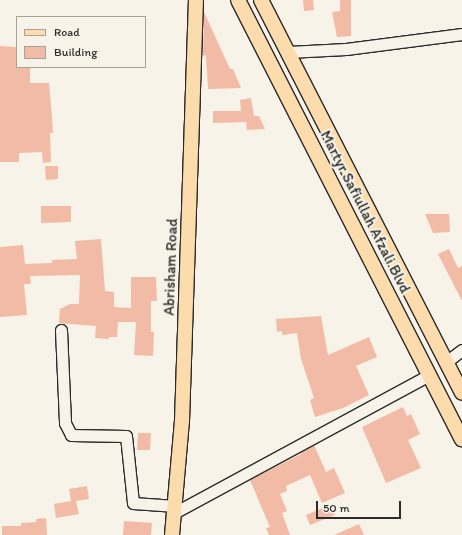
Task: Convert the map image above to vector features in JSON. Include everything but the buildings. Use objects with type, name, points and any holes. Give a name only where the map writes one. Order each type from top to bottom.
[{"type":"main road","name":"Abrisham Road","points":[[172,535],[182,421],[196,0]]},
{"type":"main road","name":"Martyr Safiullah Afzali Blvd","points":[[238,0],[462,439]]},
{"type":"main road","name":"Martyr Safiullah Afzali Blvd","points":[[261,0],[462,393]]},
{"type":"main road","points":[[384,286],[406,282]]},
{"type":"street","points":[[288,52],[346,49],[462,34]]},
{"type":"street","points":[[61,330],[66,423],[72,435],[126,436],[133,503],[174,510],[429,375]]},
{"type":"street","points":[[446,362],[462,350]]}]
